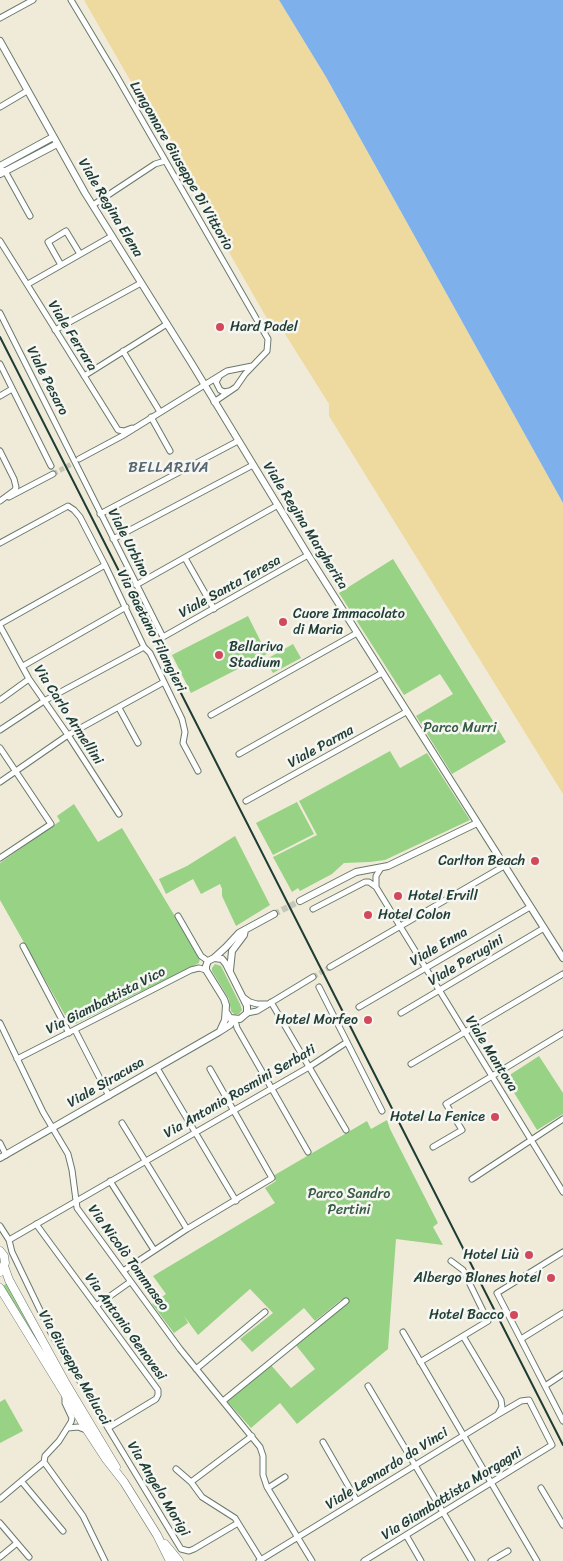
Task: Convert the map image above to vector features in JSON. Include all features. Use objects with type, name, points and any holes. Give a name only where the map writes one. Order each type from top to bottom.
[{"type":"main road","name":"Via Giuseppe Melucci","points":[[0,1251],[5,1260],[2,1269],[65,1382],[111,1455],[124,1482]]},
{"type":"main road","name":"Via Giuseppe Melucci","points":[[0,1288],[87,1430],[124,1482],[157,1535],[170,1561]]},
{"type":"main road","name":"Via Giuseppe Melucci","points":[[157,1535],[179,1561]]},
{"type":"street","points":[[0,18],[33,0]]},
{"type":"street","name":"Lungomare Giuseppe Di Vittorio","points":[[71,0],[114,71],[268,339],[267,351],[252,366]]},
{"type":"street","name":"Viale Regina Elena","points":[[0,42],[93,205],[204,385]]},
{"type":"street","points":[[0,107],[27,91]]},
{"type":"street","points":[[1,170],[53,137]]},
{"type":"street","points":[[1,170],[57,144]]},
{"type":"street","points":[[93,205],[155,164],[165,161]]},
{"type":"street","points":[[1,170],[30,216]]},
{"type":"street","points":[[61,265],[48,242],[66,231],[80,254]]},
{"type":"street","points":[[28,284],[112,236]]},
{"type":"street","name":"Viale Ferrara","points":[[0,241],[118,430],[124,431],[132,428]]},
{"type":"street","points":[[55,330],[141,283]]},
{"type":"street","name":"Viale Pesaro","points":[[0,313],[76,459]]},
{"type":"street","points":[[84,376],[166,324]]},
{"type":"street","points":[[123,351],[160,412]]},
{"type":"street","points":[[0,364],[51,466]]},
{"type":"street","points":[[76,459],[121,436],[226,372],[252,366]]},
{"type":"street","points":[[214,402],[239,384],[252,366]]},
{"type":"street","points":[[226,372],[236,374],[239,384]]},
{"type":"street","points":[[219,376],[216,382],[220,390],[224,392],[231,391]]},
{"type":"street","name":"Viale Regina Margherita","points":[[204,385],[308,556],[563,958]]},
{"type":"street","points":[[0,396],[12,389]]},
{"type":"street","points":[[151,417],[170,451]]},
{"type":"street","points":[[100,514],[238,441]]},
{"type":"street","points":[[0,451],[16,484],[15,490],[0,501]]},
{"type":"street","name":"Viale Urbino","points":[[76,459],[100,514],[163,637]]},
{"type":"street","points":[[113,539],[253,465]]},
{"type":"street","points":[[0,501],[53,474]]},
{"type":"street","points":[[136,585],[278,505]]},
{"type":"street","name":"Via Gaetano Filangieri","points":[[0,543],[68,506],[74,510],[80,517],[105,565],[144,647],[150,653],[182,719],[183,743],[198,772]]},
{"type":"street","name":"Viale Santa Teresa","points":[[163,637],[308,556]]},
{"type":"street","points":[[185,558],[214,609]]},
{"type":"street","points":[[0,625],[105,565]]},
{"type":"street","points":[[22,666],[126,607]]},
{"type":"street","name":"Via Carlo Armellini","points":[[0,625],[29,680],[68,735],[119,814]]},
{"type":"street","points":[[211,715],[357,633]]},
{"type":"street","points":[[0,730],[44,701],[144,647]]},
{"type":"street","points":[[239,754],[382,673]]},
{"type":"street","points":[[0,700],[29,680]]},
{"type":"street","points":[[0,782],[68,735],[164,682]]},
{"type":"street","points":[[118,708],[138,743]]},
{"type":"street","name":"Viale Parma","points":[[246,801],[406,712]]},
{"type":"street","points":[[0,748],[51,824],[0,858]]},
{"type":"street","points":[[300,901],[356,872],[364,869],[381,868],[400,861],[477,823]]},
{"type":"street","points":[[330,968],[504,866]]},
{"type":"street","points":[[376,887],[376,876],[381,868]]},
{"type":"street","points":[[312,909],[365,882],[376,887]]},
{"type":"street","name":"Viale Mantova","points":[[376,887],[563,1192]]},
{"type":"street","name":"Viale Enna","points":[[359,1007],[530,907]]},
{"type":"street","points":[[219,1032],[226,1020],[224,999],[206,970],[206,966],[239,933],[274,914]]},
{"type":"street","points":[[178,916],[201,956],[211,959],[218,958],[224,961],[247,1006],[246,1013],[257,1011],[313,977]]},
{"type":"street","name":"Viale Perugini","points":[[401,1014],[544,928]]},
{"type":"street","points":[[230,971],[232,951],[244,935],[245,930]]},
{"type":"street","points":[[23,946],[69,1033]]},
{"type":"street","name":"Via Giambattista Vico","points":[[17,1059],[191,970],[199,968],[206,970]]},
{"type":"street","points":[[411,1064],[563,974]]},
{"type":"street","points":[[319,987],[382,1111]]},
{"type":"street","points":[[242,997],[257,1004],[270,1003]]},
{"type":"street","points":[[270,1003],[346,1130]]},
{"type":"street","points":[[226,1012],[228,1016],[236,1020],[237,1028],[308,1152]]},
{"type":"street","name":"Viale Siracusa","points":[[0,1143],[3,1157],[219,1032],[246,1013]]},
{"type":"street","name":"Via Nicolò Tommaseo","points":[[0,1023],[43,1112],[68,1154],[77,1208],[196,1369],[260,1447],[263,1456],[263,1474],[268,1488],[312,1561]]},
{"type":"street","points":[[75,1030],[109,1096]]},
{"type":"street","points":[[433,1147],[462,1130],[446,1104],[563,1033]]},
{"type":"street","name":"Via Antonio Rosmini Serbati","points":[[9,1240],[144,1160],[309,1067],[347,1042]]},
{"type":"street","points":[[157,1068],[236,1201]]},
{"type":"street","points":[[123,1271],[272,1178],[210,1069]]},
{"type":"street","points":[[472,1179],[563,1119]]},
{"type":"street","points":[[122,1123],[187,1230]]},
{"type":"street","points":[[110,1180],[154,1250]]},
{"type":"street","name":"Via Antonio Genovesi","points":[[36,1224],[158,1390],[156,1399],[108,1428]]},
{"type":"street","name":"Via Angelo Morigi","points":[[0,1226],[9,1240],[12,1252],[52,1335],[181,1549],[189,1551],[194,1549],[238,1523]]},
{"type":"street","points":[[563,1252],[497,1293],[563,1421]]},
{"type":"street","points":[[420,1362],[488,1321],[462,1270],[451,1261]]},
{"type":"street","points":[[96,1306],[130,1282]]},
{"type":"street","points":[[223,1401],[346,1301]]},
{"type":"street","points":[[196,1369],[265,1312]]},
{"type":"street","points":[[520,1339],[563,1313]]},
{"type":"street","points":[[403,1332],[537,1561]]},
{"type":"street","points":[[463,1336],[501,1400],[502,1407],[497,1415]]},
{"type":"street","points":[[545,1386],[563,1374]]},
{"type":"street","points":[[368,1386],[472,1561]]},
{"type":"street","points":[[0,1499],[44,1462],[45,1456],[68,1428],[72,1418],[65,1403],[64,1394]]},
{"type":"street","name":"Viale Leonardo da Vinci","points":[[260,1560],[521,1401],[529,1400],[552,1445]]},
{"type":"street","points":[[68,1428],[78,1427],[87,1430]]},
{"type":"street","points":[[191,1482],[252,1436]]},
{"type":"street","points":[[323,1442],[357,1501]]},
{"type":"street","name":"Via Giambattista Morgagni","points":[[366,1561],[552,1445]]},
{"type":"street","points":[[44,1462],[83,1516],[105,1561]]},
{"type":"street","points":[[176,1469],[191,1482],[202,1497],[235,1518],[260,1560]]},
{"type":"street","points":[[268,1488],[285,1477]]},
{"type":"street","points":[[22,1482],[63,1531]]},
{"type":"street","points":[[541,1488],[563,1525]]},
{"type":"street","points":[[0,1522],[29,1558]]},
{"type":"street","points":[[406,1535],[421,1561]]},
{"type":"street","points":[[0,1557],[17,1543]]},
{"type":"street","points":[[491,1561],[508,1551]]},
{"type":"green space","name":"Parco Murri","points":[[393,559],[506,742],[452,774],[416,716],[453,694],[440,674],[404,695],[339,593]]},
{"type":"green space","name":"Bellariva Stadium","points":[[248,616],[267,654],[191,693],[172,655]]},
{"type":"green space","points":[[293,644],[301,658],[273,673],[265,660]]},
{"type":"green space","points":[[390,751],[400,768],[427,753],[470,820],[385,860],[344,863],[332,874],[300,891],[298,888],[292,892],[273,857],[317,835],[299,801]]},
{"type":"green space","points":[[297,802],[314,834],[273,855],[256,823]]},
{"type":"green space","points":[[74,804],[98,842],[122,828],[200,958],[199,963],[75,1024],[69,1022],[0,900],[0,863],[60,821],[57,816]]},
{"type":"green space","points":[[235,836],[270,905],[236,926],[222,896],[220,884],[201,894],[193,879],[166,894],[159,879],[187,866]]},
{"type":"green space","points":[[215,964],[221,966],[240,1004],[242,1010],[239,1014],[235,1015],[231,1011],[229,999],[212,971]]},
{"type":"green space","points":[[539,1056],[563,1093],[563,1114],[537,1130],[505,1078]]},
{"type":"green space","name":"Parco Sandro Pertini","points":[[387,1120],[438,1223],[433,1227],[443,1245],[396,1239],[388,1349],[297,1424],[280,1403],[251,1428],[226,1400],[270,1364],[291,1388],[315,1369],[295,1344],[344,1304],[341,1300],[315,1321],[304,1308],[252,1352],[240,1339],[273,1313],[250,1289],[198,1335],[184,1316],[188,1323],[174,1333],[152,1304],[166,1294],[153,1276],[275,1203],[265,1188],[276,1181],[273,1176],[367,1121],[371,1129]]},
{"type":"green space","points":[[7,1283],[46,1355],[3,1286]]},
{"type":"green space","points":[[5,1399],[23,1431],[0,1443],[0,1402]]},
{"type":"sand","points":[[84,0],[279,0],[326,77],[563,503],[563,794],[329,416],[329,404],[280,326],[269,322]]},
{"type":"water","points":[[279,0],[563,0],[563,503],[326,77]]},
{"type":"tunnel","points":[[53,474],[77,461]]},
{"type":"tunnel","points":[[274,914],[300,901]]},
{"type":"tunnel","points":[[313,977],[330,967]]},
{"type":"railway","points":[[0,337],[563,1445]]},
{"type":"place","name":"Hard Padel","points":[[220,327]]},
{"type":"place","name":"Cuore Immacolato di Maria","points":[[283,622]]},
{"type":"place","name":"Bellariva Stadium","points":[[219,655]]},
{"type":"place","name":"Carlton Beach","points":[[535,861]]},
{"type":"place","name":"Hotel Ervill","points":[[398,896]]},
{"type":"place","name":"Hotel Colon","points":[[368,915]]},
{"type":"place","name":"Hotel Morfeo","points":[[368,1020]]},
{"type":"place","name":"Hotel La Fenice","points":[[495,1117]]},
{"type":"place","name":"Hotel Liù","points":[[529,1255]]},
{"type":"place","name":"Albergo Blanes hotel","points":[[551,1278]]},
{"type":"place","name":"Hotel Bacco","points":[[514,1315]]},
{"type":"district","name":"BELLARIVA","points":[[169,468]]}]
